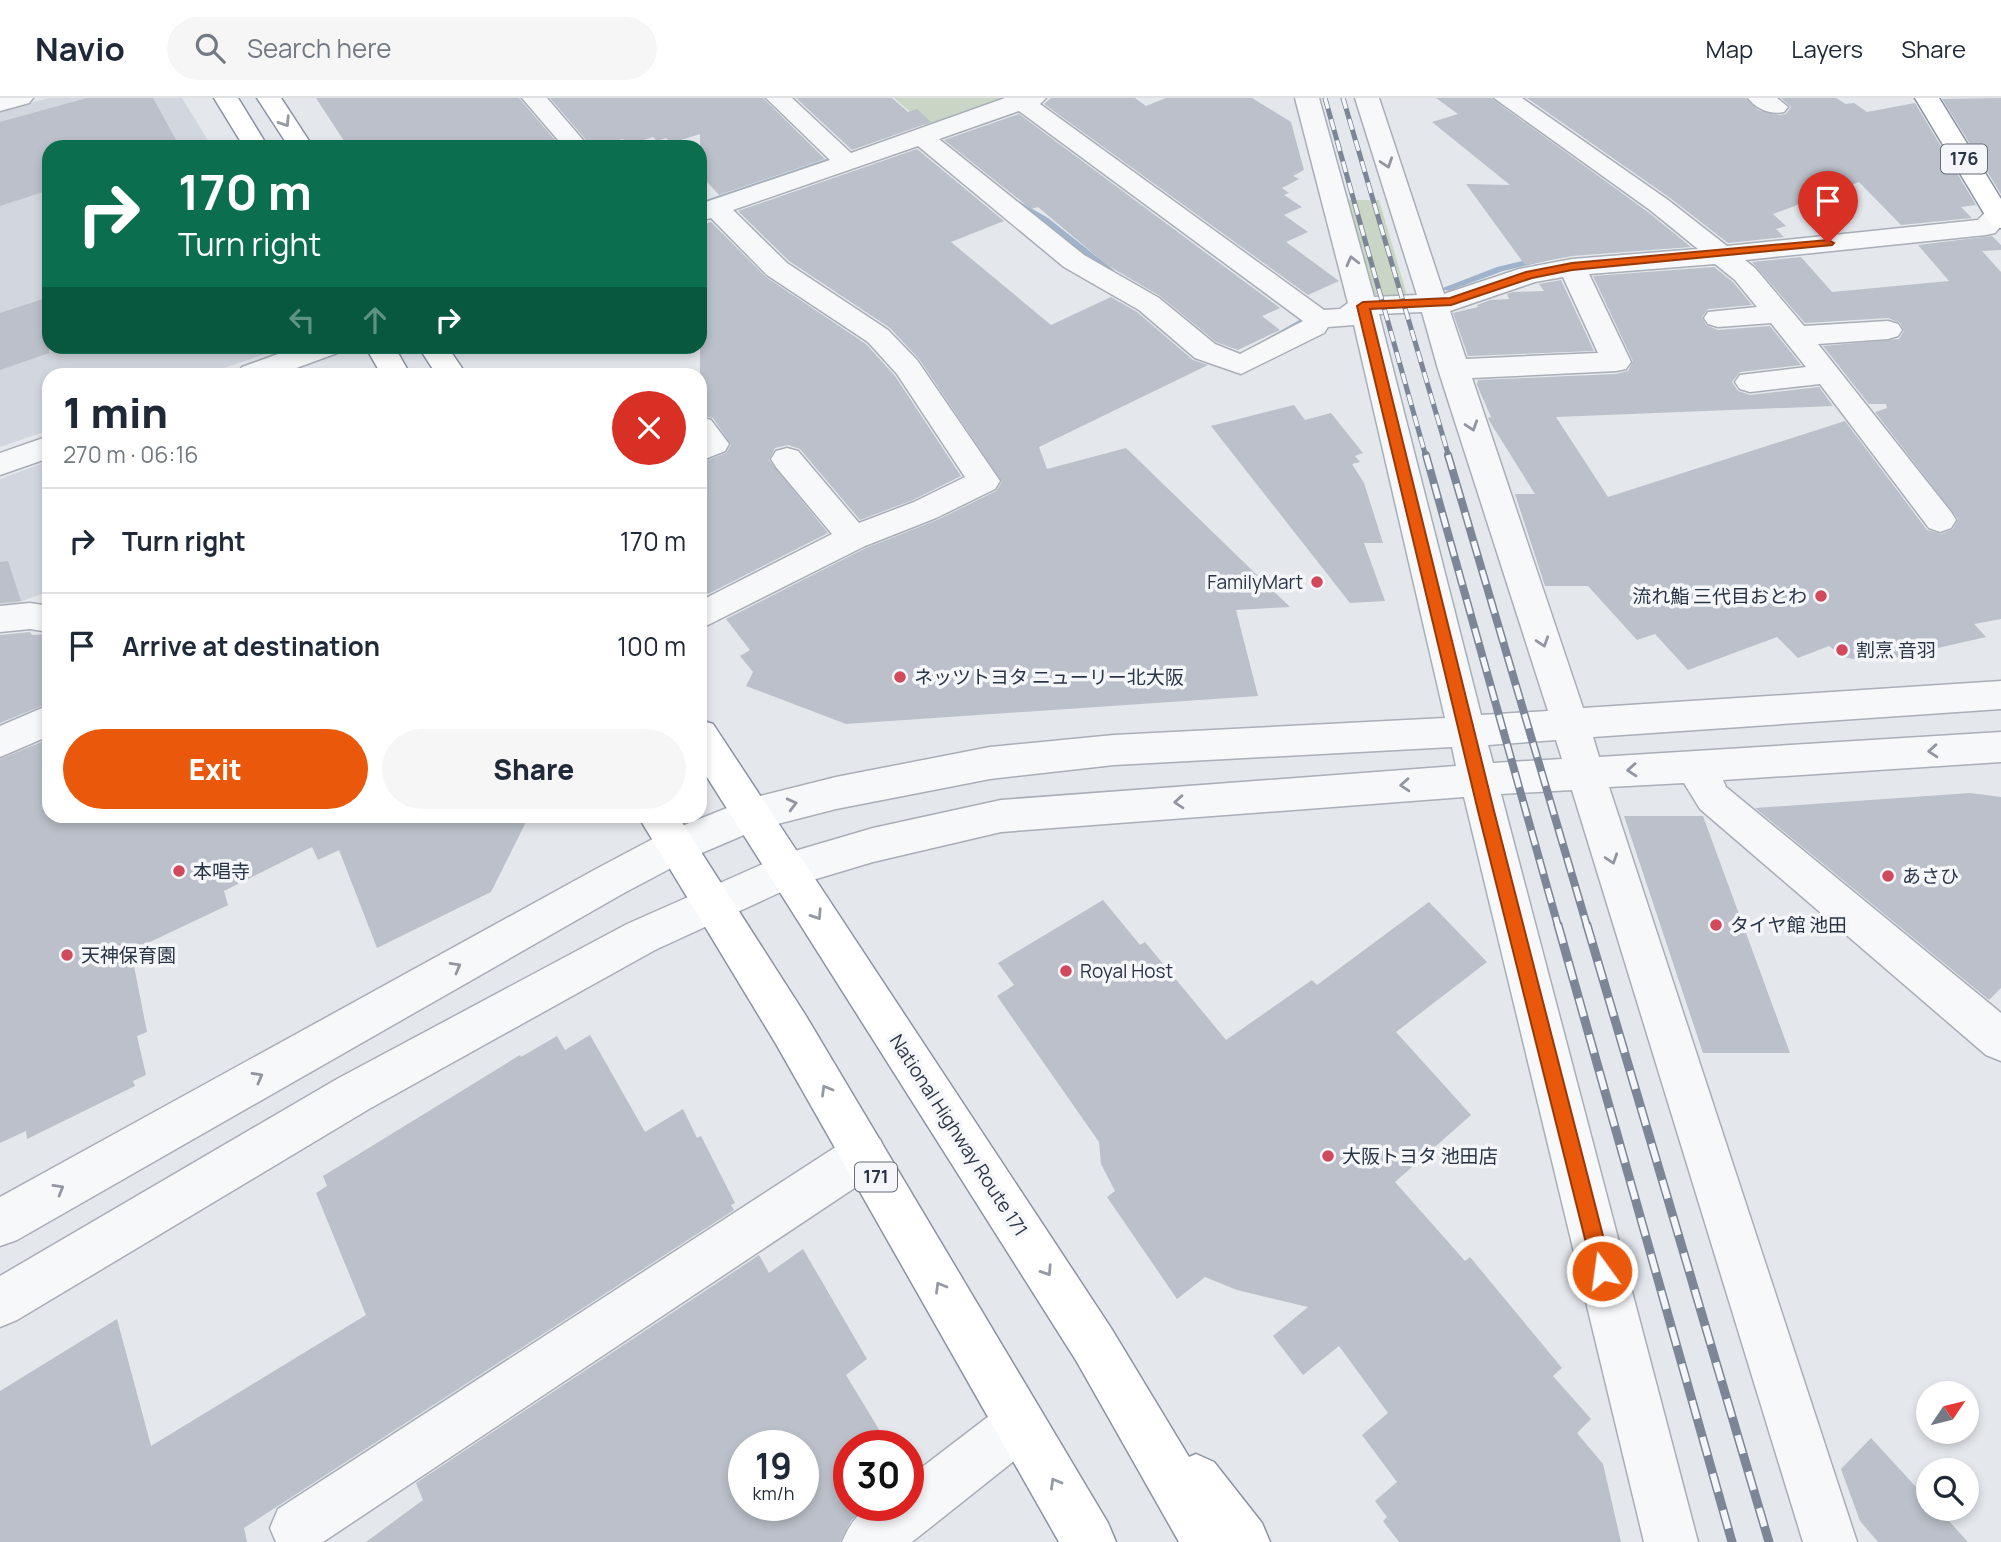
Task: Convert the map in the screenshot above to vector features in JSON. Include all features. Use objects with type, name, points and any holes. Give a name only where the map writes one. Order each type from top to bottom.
[{"type":"highway","points":[[226,98],[252,140]]},
{"type":"highway","points":[[269,98],[296,140]]},
{"type":"highway","name":"176","points":[[1927,98],[1999,215]]},
{"type":"highway","name":"National Highway Route 171","points":[[707,746],[1094,1345],[1209,1542]]},
{"type":"highway","name":"171","points":[[667,831],[864,1155],[1089,1542]]},
{"type":"highway","points":[[1094,1345],[1243,1542]]},
{"type":"street","points":[[0,104],[21,98]]},
{"type":"street","points":[[534,98],[571,140]]},
{"type":"street","points":[[778,98],[847,162]]},
{"type":"street","points":[[1307,98],[1363,306],[1671,1542]]},
{"type":"street","points":[[1367,98],[1830,1542]]},
{"type":"street","points":[[1506,98],[1659,205],[1745,274],[1828,374],[1940,520]]},
{"type":"street","points":[[708,211],[923,138],[1024,99],[1318,319],[1347,318],[1363,306],[1451,302],[1530,275],[1572,267],[1986,227],[1999,215]]},
{"type":"street","points":[[923,138],[1074,261],[1149,304],[1205,351],[1241,365],[1314,327],[1318,319]]},
{"type":"street","points":[[707,613],[853,538],[925,510],[984,481],[907,367],[878,336],[777,269],[708,211]]},
{"type":"street","points":[[1453,369],[1616,362],[1572,267]]},
{"type":"street","points":[[1718,318],[1778,314]]},
{"type":"street","points":[[1796,336],[1888,330]]},
{"type":"street","points":[[268,368],[307,354]]},
{"type":"street","points":[[1750,382],[1828,374]]},
{"type":"street","points":[[707,436],[714,444],[707,447]]},
{"type":"street","points":[[0,464],[42,449]]},
{"type":"street","points":[[787,459],[853,538]]},
{"type":"street","points":[[0,619],[30,616],[42,619]]},
{"type":"street","points":[[0,1223],[667,831],[836,793],[990,763],[1114,750],[1467,731],[2001,695]]},
{"type":"street","points":[[0,742],[42,723]]},
{"type":"street","points":[[0,1303],[353,1094],[641,937],[788,870],[873,845],[1001,816],[1479,780],[2001,747]]},
{"type":"street","points":[[1694,766],[1713,798],[2001,1041]]},
{"type":"street","points":[[298,1528],[864,1155]]},
{"type":"street","points":[[869,1542],[1020,1424]]},
{"type":"shaded area","points":[[49,98],[182,98],[208,140],[42,140],[42,354],[265,354],[224,368],[42,368],[42,432],[0,447],[0,111]]},
{"type":"shaded area","points":[[42,464],[42,594],[17,603],[0,605],[0,479]]},
{"type":"green space","points":[[894,98],[1002,98],[1005,100],[928,127]]},
{"type":"green space","points":[[1348,200],[1379,200],[1407,295],[1374,295]]},
{"type":"building","points":[[87,98],[153,98],[176,140],[42,140],[42,192],[0,206],[0,122]]},
{"type":"building","points":[[316,98],[519,98],[555,140],[343,140]]},
{"type":"building","points":[[550,98],[763,98],[825,159],[719,195],[707,182],[707,140],[700,140],[700,134],[681,140],[656,140],[653,137],[644,140],[586,140]]},
{"type":"building","points":[[796,98],[892,98],[908,112],[917,109],[931,122],[852,150]]},
{"type":"building","points":[[1051,98],[1135,98],[1146,106],[1166,98],[1252,98],[1291,122],[1304,170],[1293,176],[1299,179],[1282,188],[1289,193],[1284,195],[1302,207],[1284,215],[1308,232],[1286,242],[1339,281],[1308,295],[1044,104]]},
{"type":"building","points":[[1436,98],[1491,98],[1648,212],[1691,247],[1572,256],[1525,265],[1466,184],[1510,185],[1432,122],[1458,114]]},
{"type":"building","points":[[1527,98],[1745,98],[1758,110],[1779,115],[1786,114],[1791,107],[1781,98],[1836,98],[1846,104],[1854,103],[1867,112],[1915,103],[1976,205],[1961,207],[1972,218],[1901,225],[1859,182],[1773,214],[1786,226],[1776,229],[1784,237],[1728,243],[1670,198]]},
{"type":"building","points":[[2001,98],[2001,194],[1942,99]]},
{"type":"building","points":[[1019,114],[1280,308],[1262,316],[1280,330],[1238,350],[1216,342],[1160,296],[1107,265],[1038,207],[1031,209],[944,140]]},
{"type":"building","points":[[917,149],[1004,221],[951,242],[1051,325],[1111,297],[1137,312],[1193,360],[1208,365],[1039,447],[1047,469],[1126,448],[1290,607],[1236,610],[1258,696],[846,724],[746,686],[753,672],[740,656],[750,650],[726,619],[866,548],[937,520],[996,491],[1002,482],[919,359],[890,328],[789,261],[738,211]]},
{"type":"building","points":[[711,222],[766,277],[866,344],[895,376],[961,476],[913,500],[860,520],[800,449],[788,445],[775,448],[769,460],[828,533],[708,594],[707,460],[726,453],[731,445],[713,418],[707,417],[707,368],[700,368],[700,354],[707,354],[707,223]]},
{"type":"building","points":[[1992,236],[2001,245],[2001,250],[1982,251],[2001,272],[2001,619],[1974,624],[1986,637],[1894,658],[1887,650],[1858,660],[1844,657],[1829,646],[1798,658],[1777,637],[1688,670],[1655,634],[1637,640],[1588,586],[1545,586],[1515,494],[1535,494],[1490,422],[1488,418],[1491,417],[1477,385],[1478,380],[1616,374],[1628,371],[1633,361],[1593,276],[1714,267],[1733,282],[1752,305],[1708,309],[1702,317],[1706,325],[1718,330],[1770,326],[1801,365],[1740,372],[1732,382],[1738,391],[1750,395],[1819,387],[1833,406],[1556,417],[1608,497],[1845,421],[1927,530],[1941,534],[1953,529],[1958,519],[1875,412],[1887,408],[1886,404],[1869,404],[1823,346],[1899,339],[1904,331],[1900,323],[1888,318],[1805,323],[1752,262],[1801,257],[1832,292],[1949,281],[1918,245]]},
{"type":"building","points":[[1561,280],[1594,351],[1468,356],[1453,313],[1478,307],[1477,305],[1490,300],[1509,299],[1507,294],[1513,292],[1544,291],[1539,284]]},
{"type":"building","points":[[42,299],[42,354],[46,354],[0,370],[0,313]]},
{"type":"building","points":[[1294,405],[1305,420],[1331,413],[1363,453],[1355,456],[1360,462],[1352,464],[1364,483],[1383,543],[1364,543],[1385,601],[1350,603],[1211,426]]},
{"type":"building","points":[[8,561],[21,601],[0,603],[0,562]]},
{"type":"building","points":[[30,632],[32,635],[42,634],[42,706],[0,723],[0,635]]},
{"type":"building","points":[[42,742],[42,823],[526,823],[491,892],[377,948],[339,850],[318,860],[312,847],[224,891],[228,905],[131,951],[147,1032],[137,1036],[146,1075],[133,1081],[135,1086],[27,1139],[26,1131],[0,1143],[0,759]]},
{"type":"building","points":[[1970,793],[2001,797],[2001,988],[1989,1000],[1755,808]]},
{"type":"building","points":[[1624,816],[1703,816],[1790,1053],[1703,1053]]},
{"type":"building","points":[[1103,900],[1140,945],[1145,942],[1226,1040],[1312,980],[1317,985],[1429,902],[1487,962],[1396,1032],[1471,1115],[1395,1182],[1465,1261],[1470,1257],[1562,1368],[1553,1376],[1591,1419],[1577,1433],[1603,1464],[1621,1542],[1399,1542],[1383,1521],[1387,1517],[1375,1501],[1397,1482],[1362,1435],[1388,1413],[1339,1346],[1303,1375],[1273,1336],[1308,1307],[1237,1290],[1205,1277],[1177,1299],[1107,1197],[1115,1191],[1101,1164],[1099,1142],[997,996],[1014,985],[998,963]]},
{"type":"building","points":[[590,1035],[645,1132],[683,1109],[697,1138],[701,1136],[735,1203],[731,1205],[734,1210],[244,1528],[247,1542],[0,1542],[0,1391],[117,1319],[151,1446],[366,1315],[316,1193],[327,1186],[323,1176],[520,1055],[521,1057],[557,1036],[565,1050]]},
{"type":"building","points":[[803,1249],[867,1359],[846,1375],[879,1430],[833,1430],[833,1521],[851,1521],[840,1542],[366,1542],[423,1500],[416,1483],[759,1255],[769,1273]]},
{"type":"building","points":[[1871,1438],[1916,1487],[1916,1521],[1949,1521],[1968,1542],[1878,1542],[1860,1521],[1841,1469]]},
{"type":"waterway","points":[[707,203],[841,157]]},
{"type":"waterway","points":[[1010,199],[1045,220],[1112,273]]},
{"type":"waterway","points":[[1445,289],[1500,269],[1542,259]]},
{"type":"waterway","points":[[1259,346],[1303,321]]},
{"type":"railway","points":[[1325,98],[1426,457]]},
{"type":"railway","points":[[1343,98],[1449,457]]},
{"type":"railway","points":[[1426,455],[1558,926]]},
{"type":"railway","points":[[1448,455],[1587,926]]},
{"type":"railway","points":[[1558,925],[1732,1542]]},
{"type":"railway","points":[[1587,925],[1769,1542]]},
{"type":"place","name":"FamilyMart","points":[[1317,582]]},
{"type":"place","name":"流れ鮨 三代目おとわ","points":[[1821,596]]},
{"type":"place","name":"割烹 音羽","points":[[1842,650]]},
{"type":"place","name":"ネッツトヨタ ニューリー北大阪","points":[[900,677]]},
{"type":"place","name":"本唱寺","points":[[179,871]]},
{"type":"place","name":"あさひ","points":[[1888,876]]},
{"type":"place","name":"タイヤ館 池田","points":[[1716,925]]},
{"type":"place","name":"天神保育園","points":[[67,955]]},
{"type":"place","name":"Royal Host","points":[[1066,971]]},
{"type":"place","name":"大阪トヨタ 池田店","points":[[1328,1156]]},
{"type":"route","points":[[1602,1271],[1363,306],[1451,302],[1530,275],[1572,267],[1828,243]]}]
